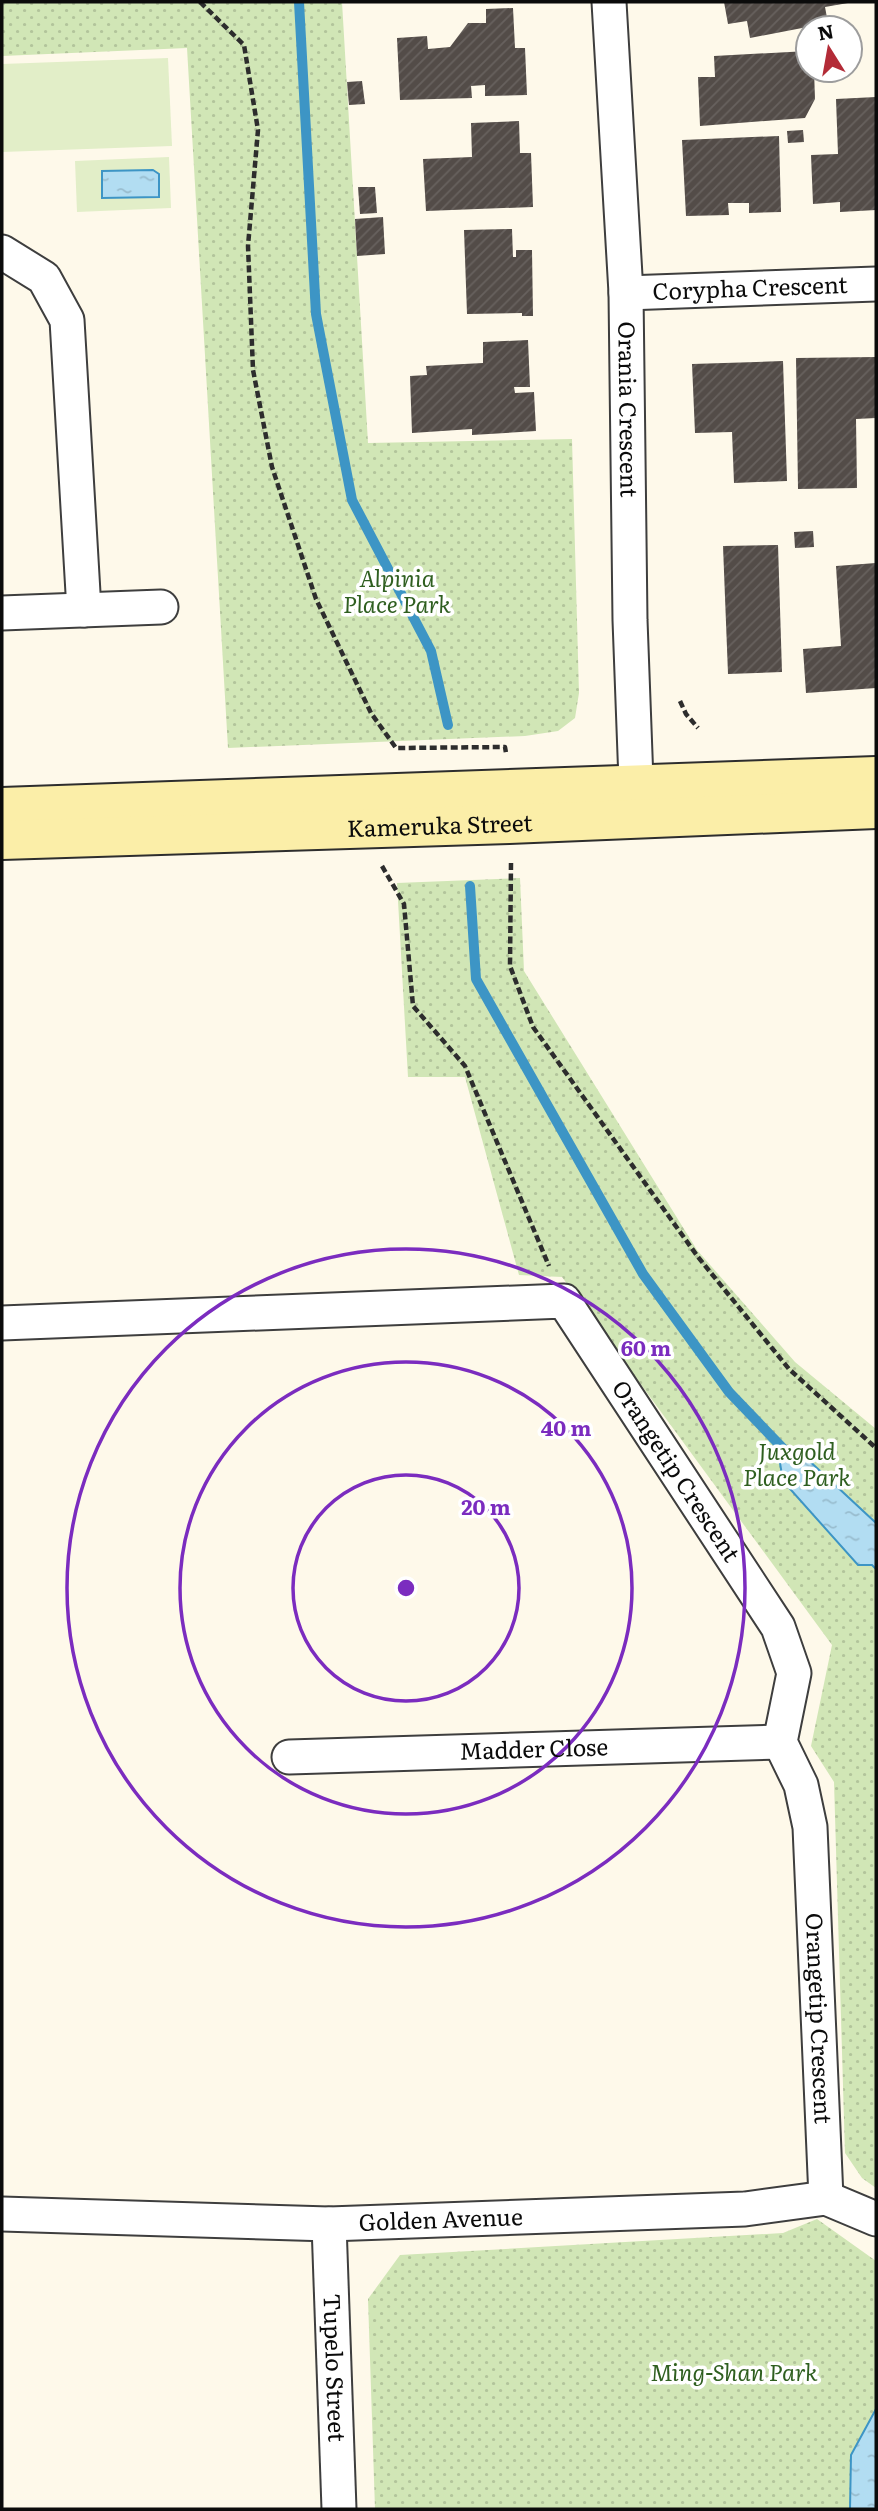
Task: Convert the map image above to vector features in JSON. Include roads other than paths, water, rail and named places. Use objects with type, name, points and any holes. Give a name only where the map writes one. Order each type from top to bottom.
[{"type":"street","name":"Orania Crescent","points":[[609,2],[626,293],[631,633],[637,801]]},
{"type":"street","points":[[2,252],[44,278],[67,320],[84,610]]},
{"type":"street","name":"Corypha Crescent","points":[[626,293],[876,284]]},
{"type":"street","points":[[2,613],[162,607]]},
{"type":"street","name":"Kameruka Street","points":[[2,807],[508,806],[637,801],[876,776]]},
{"type":"street","name":"Kameruka Street","points":[[637,801],[876,809]]},
{"type":"street","name":"Kameruka Street","points":[[2,840],[356,827],[508,806]]},
{"type":"street","name":"Orangetip Crescent","points":[[2,1323],[564,1301],[778,1627],[794,1673],[780,1742],[801,1785],[810,1827],[826,2198]]},
{"type":"street","name":"Madder Close","points":[[289,1758],[780,1742]]},
{"type":"street","points":[[826,2198],[876,2219]]},
{"type":"street","name":"Golden Avenue","points":[[2,2214],[329,2224],[745,2210],[826,2198]]},
{"type":"street","name":"Tupelo Street","points":[[329,2224],[339,2509]]},
{"type":"water","points":[[153,170],[159,174],[159,197],[102,198],[102,171]]},
{"type":"water","points":[[778,1451],[805,1457],[876,1523],[876,1569],[872,1565],[858,1565],[783,1481]]},
{"type":"water","points":[[876,2409],[876,2509],[850,2509],[851,2455]]},
{"type":"waterway","points":[[299,2],[316,314],[352,500],[431,651],[448,725]]},
{"type":"waterway","points":[[470,886],[476,979],[643,1274],[729,1392],[797,1463]]},
{"type":"park label","name":"Alpinia Place Park","points":[[397,592]]},
{"type":"park label","name":"Juxgold Place Park","points":[[797,1465]]},
{"type":"park label","name":"Ming-Shan Park","points":[[734,2373]]}]
